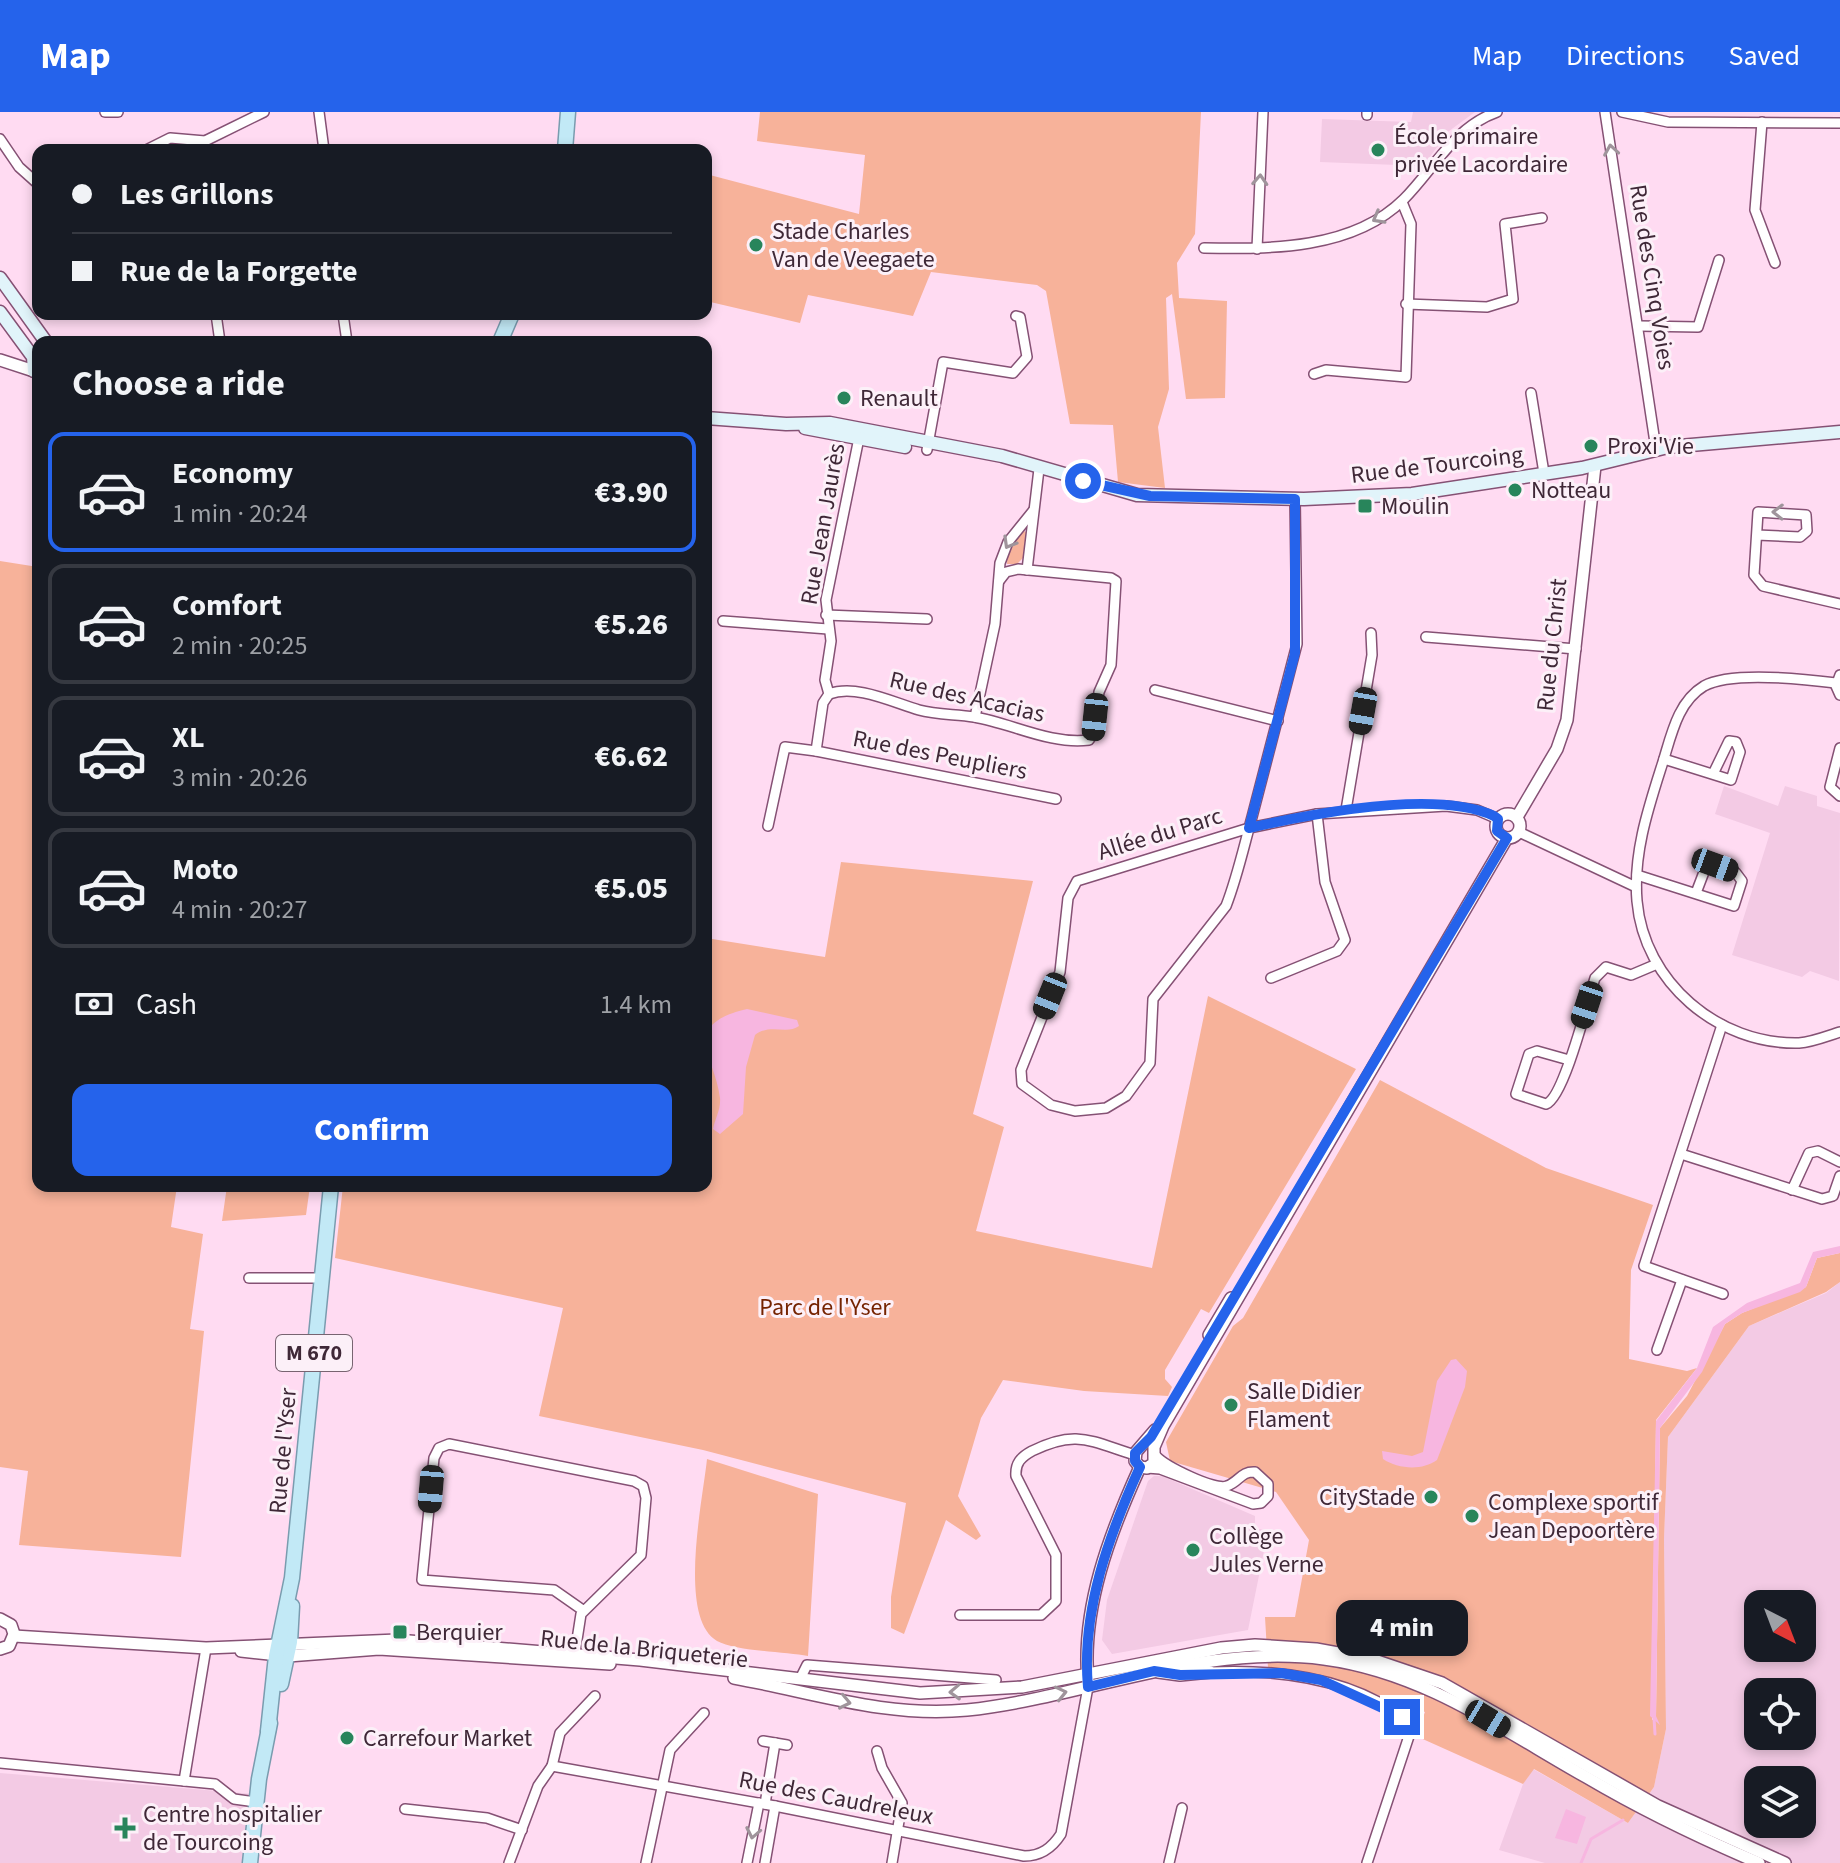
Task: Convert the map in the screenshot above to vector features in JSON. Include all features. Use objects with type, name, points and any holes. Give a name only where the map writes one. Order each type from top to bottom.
[{"type":"main road","points":[[565,144],[568,112]]},
{"type":"main road","points":[[0,278],[42,336]]},
{"type":"main road","points":[[0,312],[32,356]]},
{"type":"main road","name":"Rue de Tourcoing","points":[[712,418],[860,434],[1039,469],[1137,495],[1295,499],[1394,496],[1595,466],[1656,449],[1840,432]]},
{"type":"main road","name":"Rue de l'Yser","points":[[250,1863],[256,1802],[292,1578],[330,1192]]},
{"type":"street","points":[[105,112],[118,112]]},
{"type":"street","points":[[199,144],[264,112]]},
{"type":"street","points":[[319,112],[323,144]]},
{"type":"street","points":[[1257,249],[1263,112]]},
{"type":"street","points":[[1204,248],[1280,248],[1339,235],[1376,220],[1402,202],[1460,133],[1497,112]]},
{"type":"street","name":"Rue des Cinq Voies","points":[[1605,112],[1640,326],[1656,449]]},
{"type":"street","points":[[1622,112],[1668,122],[1840,123]]},
{"type":"street","points":[[1762,122],[1755,210],[1775,263]]},
{"type":"street","points":[[158,144],[170,138],[189,144]]},
{"type":"street","points":[[0,139],[15,163],[32,179]]},
{"type":"street","points":[[1314,374],[1326,370],[1406,377],[1411,224],[1402,202]]},
{"type":"street","points":[[1406,304],[1487,307],[1513,299],[1505,224],[1542,218]]},
{"type":"street","points":[[1640,326],[1698,327],[1719,260]]},
{"type":"street","points":[[927,447],[943,362],[1013,373],[1024,364],[1027,352],[1020,317],[1016,316]]},
{"type":"street","points":[[0,360],[32,371]]},
{"type":"street","points":[[1531,393],[1544,473]]},
{"type":"street","name":"Rue Jean Jaurès","points":[[816,751],[823,703],[829,694],[825,684],[831,647],[826,615],[860,434]]},
{"type":"street","name":"Rue du Christ","points":[[1517,817],[1564,730],[1576,649],[1595,466]]},
{"type":"street","points":[[999,581],[1010,570],[1027,570],[1039,469]]},
{"type":"street","points":[[1249,828],[1297,644],[1295,499]]},
{"type":"street","points":[[975,717],[995,624],[1006,545],[1033,511]]},
{"type":"street","points":[[1757,535],[1800,537],[1807,531],[1809,520],[1803,512],[1758,512],[1754,575],[1759,584],[1840,604]]},
{"type":"street","name":"Rue des Acacias","points":[[829,694],[860,693],[928,712],[975,717],[1024,731],[1089,740],[1093,733],[1099,692],[1111,665],[1118,585],[1111,578],[1027,570]]},
{"type":"street","points":[[826,615],[927,619]]},
{"type":"street","points":[[723,621],[828,629]]},
{"type":"street","points":[[1346,810],[1372,655],[1371,633]]},
{"type":"street","points":[[1426,637],[1576,649]]},
{"type":"street","points":[[1840,695],[1838,679],[1736,679],[1710,684],[1682,707],[1644,823],[1636,887],[1644,935],[1657,964],[1689,1002],[1722,1025],[1753,1037],[1790,1042],[1812,1041],[1840,1032]]},
{"type":"street","points":[[1155,690],[1278,721]]},
{"type":"street","points":[[768,826],[785,747],[816,751]]},
{"type":"street","points":[[1840,748],[1830,787],[1840,796]]},
{"type":"street","name":"Rue des Peupliers","points":[[816,751],[1056,799]]},
{"type":"street","points":[[1664,759],[1713,774]]},
{"type":"street","name":"Allée du Parc","points":[[1249,828],[1234,883],[1219,919],[1153,999],[1152,1054],[1147,1070],[1132,1091],[1106,1108],[1075,1111],[1051,1105],[1022,1084],[1021,1070],[1062,964],[1068,898],[1073,886],[1088,877],[1249,828],[1317,814],[1446,806],[1477,810],[1498,819]]},
{"type":"street","points":[[1271,978],[1337,951],[1345,940],[1325,882],[1317,814]]},
{"type":"street","points":[[1507,838],[1497,831],[1498,819],[1507,814],[1517,817],[1519,832]]},
{"type":"street","points":[[1088,1681],[1095,1596],[1117,1522],[1144,1468],[1155,1454],[1156,1439],[1507,838],[1519,832]]},
{"type":"street","points":[[1519,832],[1636,887]]},
{"type":"street","points":[[1637,875],[1734,906],[1742,881],[1736,873],[1711,865],[1704,872],[1696,893]]},
{"type":"street","points":[[1569,1060],[1537,1051],[1529,1054],[1516,1094],[1550,1104],[1556,1097],[1569,1060],[1598,972],[1606,967],[1638,974],[1657,964]]},
{"type":"street","points":[[1722,1025],[1644,1266],[1723,1294]]},
{"type":"street","points":[[1138,1451],[1151,1437],[1363,1075],[1387,1042]]},
{"type":"street","points":[[1792,1190],[1809,1153],[1818,1151],[1840,1162]]},
{"type":"street","points":[[1681,1154],[1827,1200],[1833,1196],[1840,1176]]},
{"type":"street","points":[[249,1278],[322,1278]]},
{"type":"street","points":[[1657,1350],[1682,1280]]},
{"type":"street","points":[[960,1615],[1041,1615],[1056,1601],[1057,1561],[1016,1476],[1016,1466],[1022,1457],[1053,1440],[1071,1436],[1155,1454],[1168,1466],[1219,1487],[1229,1486],[1243,1474],[1255,1472],[1268,1484],[1268,1496],[1261,1503],[1253,1504],[1216,1493],[1160,1469],[1144,1468]]},
{"type":"street","points":[[574,1658],[578,1623],[584,1611],[641,1555],[646,1498],[643,1486],[634,1481],[449,1444],[439,1448],[434,1458],[422,1580],[554,1590],[584,1611]]},
{"type":"street","points":[[1138,1451],[1144,1468]]},
{"type":"street","points":[[0,1619],[11,1625],[14,1636],[9,1646],[0,1649]]},
{"type":"street","name":"Rue de la Briqueterie","points":[[14,1636],[206,1648],[379,1649],[574,1658],[945,1693],[1088,1681]]},
{"type":"street","points":[[1088,1681],[1221,1648],[1255,1645],[1338,1652],[1426,1676],[1471,1698],[1630,1797],[1785,1863]]},
{"type":"street","points":[[1232,1671],[1233,1653],[1255,1645]]},
{"type":"street","points":[[184,1781],[206,1648]]},
{"type":"street","points":[[1221,1648],[1232,1657]]},
{"type":"street","points":[[1088,1681],[1232,1657],[1278,1655],[1325,1659],[1421,1684],[1759,1863]]},
{"type":"street","name":"Rue de la Briqueterie","points":[[574,1658],[765,1684],[884,1709],[940,1712],[1004,1704],[1088,1681]]},
{"type":"street","name":"Rue de la Briqueterie","points":[[800,1679],[807,1665],[996,1680]]},
{"type":"street","points":[[1154,1671],[1180,1675],[1232,1671],[1314,1678],[1378,1704],[1406,1720],[1410,1733],[1367,1863]]},
{"type":"street","points":[[765,1684],[792,1683],[800,1679],[814,1695]]},
{"type":"street","name":"Rue des Caudreleux","points":[[552,1766],[766,1804],[1024,1856],[1051,1848],[1063,1829],[1088,1681]]},
{"type":"street","points":[[509,1863],[538,1786],[552,1766],[560,1733],[595,1696]]},
{"type":"street","points":[[646,1863],[672,1746],[704,1713]]},
{"type":"street","points":[[763,1741],[787,1745]]},
{"type":"street","points":[[765,1863],[766,1804],[775,1743]]},
{"type":"street","points":[[877,1751],[882,1768],[902,1803],[892,1863]]},
{"type":"street","points":[[0,1763],[215,1784],[234,1799],[256,1802]]},
{"type":"street","points":[[747,1863],[766,1804]]},
{"type":"street","points":[[1169,1863],[1182,1808]]},
{"type":"street","points":[[405,1809],[487,1818],[522,1830]]},
{"type":"shaded area","name":"École primaire privée Lacordaire","points":[[1413,112],[1475,112],[1449,131],[1423,166],[1320,162],[1322,119],[1411,122]]},
{"type":"shaded area","points":[[1724,786],[1778,806],[1785,786],[1817,796],[1817,806],[1840,813],[1839,981],[1810,971],[1802,977],[1732,955],[1770,833],[1715,814]]},
{"type":"shaded area","points":[[747,1009],[797,1020],[799,1026],[789,1030],[767,1030],[755,1035],[746,1067],[743,1114],[720,1134],[713,1129],[720,1098],[712,1068],[712,1026],[726,1016]]},
{"type":"shaded area","points":[[1840,1246],[1840,1253],[1817,1258],[1806,1287],[1800,1292],[1742,1313],[1725,1324],[1702,1372],[1660,1428],[1656,1716],[1660,1725],[1650,1716],[1656,1421],[1697,1368],[1713,1327],[1747,1303],[1800,1283],[1813,1252]]},
{"type":"shaded area","points":[[1840,1282],[1840,1863],[1545,1863],[1499,1850],[1523,1784],[1533,1769],[1628,1823],[1654,1787],[1666,1729],[1664,1539],[1668,1437],[1749,1326],[1826,1293]]},
{"type":"shaded area","points":[[1456,1359],[1467,1371],[1465,1387],[1437,1460],[1424,1466],[1410,1467],[1383,1459],[1382,1451],[1412,1456],[1423,1452],[1437,1381],[1451,1360]]},
{"type":"shaded area","name":"Collège Jules Verne","points":[[1154,1476],[1162,1476],[1255,1516],[1255,1528],[1268,1531],[1248,1630],[1112,1654],[1102,1640],[1107,1600],[1148,1481]]},
{"type":"shaded area","name":"Centre hospitalier de Tourcoing","points":[[0,1773],[254,1794],[246,1863],[0,1863]]},
{"type":"shaded area","points":[[1566,1809],[1586,1817],[1577,1844],[1555,1838]]},
{"type":"green space","points":[[760,112],[1201,112],[1195,234],[1177,263],[1179,298],[1227,301],[1225,398],[1186,399],[1172,294],[1166,298],[1169,389],[1158,427],[1165,488],[1118,482],[1113,425],[1070,424],[1046,291],[1037,285],[931,272],[913,316],[808,295],[800,323],[712,302],[712,176],[859,214],[865,155],[757,141]]},
{"type":"green space","points":[[1022,530],[1028,533],[1024,557],[1017,564],[1007,564],[1008,548]]},
{"type":"green space","points":[[0,561],[32,566],[32,1192],[176,1192],[171,1227],[203,1234],[190,1329],[204,1331],[181,1557],[19,1545],[28,1471],[0,1467]]},
{"type":"green space","name":"Parc de l'Yser","points":[[841,862],[1033,881],[973,1114],[1004,1127],[976,1231],[1152,1268],[1208,996],[1356,1069],[1209,1313],[1201,1309],[1165,1370],[1165,1379],[1172,1387],[1168,1396],[1084,1391],[1003,1380],[981,1418],[958,1496],[981,1536],[976,1540],[946,1520],[904,1634],[891,1628],[891,1597],[906,1503],[703,1450],[539,1416],[563,1308],[335,1258],[342,1192],[712,1192],[712,939],[825,957]]},
{"type":"green space","points":[[1380,1080],[1546,1168],[1653,1205],[1631,1270],[1629,1359],[1687,1371],[1697,1368],[1656,1420],[1652,1720],[1656,1718],[1660,1428],[1687,1396],[1725,1324],[1742,1313],[1806,1287],[1817,1258],[1840,1253],[1840,1282],[1826,1292],[1749,1326],[1668,1437],[1664,1539],[1666,1729],[1654,1787],[1628,1823],[1534,1769],[1523,1784],[1416,1736],[1425,1712],[1342,1682],[1268,1668],[1265,1617],[1295,1617],[1309,1540],[1276,1492],[1170,1461],[1166,1442],[1233,1326],[1243,1318]]},
{"type":"green space","points":[[226,1192],[309,1192],[306,1215],[222,1221]]},
{"type":"green space","points":[[707,1459],[818,1494],[808,1656],[725,1644],[717,1641],[705,1628],[695,1584]]},
{"type":"waterway","points":[[1654,1718],[1655,1734]]},
{"type":"waterway","points":[[1581,1863],[1591,1839],[1623,1820]]},
{"type":"place","name":"École primaire privée Lacordaire","points":[[1378,150]]},
{"type":"place","name":"Stade Charles Van de Veegaete","points":[[756,245]]},
{"type":"place","name":"Renault","points":[[844,398]]},
{"type":"place","name":"Proxi'Vie","points":[[1591,446]]},
{"type":"place","name":"Notteau","points":[[1515,490]]},
{"type":"place","name":"Moulin","points":[[1365,506]]},
{"type":"place","name":"Salle Didier Flament","points":[[1231,1405]]},
{"type":"place","name":"CityStade","points":[[1431,1497]]},
{"type":"place","name":"Complexe sportif Jean Depoortère","points":[[1472,1516]]},
{"type":"place","name":"Collège Jules Verne","points":[[1193,1550]]},
{"type":"place","name":"Berquier","points":[[400,1632]]},
{"type":"place","name":"Carrefour Market","points":[[347,1738]]},
{"type":"place","name":"Centre hospitalier de Tourcoing","points":[[125,1828]]},
{"type":"route","points":[[1083,481],[1150,496],[1295,499],[1297,644],[1249,828],[1346,810],[1446,806],[1477,810],[1494,816],[1498,819],[1497,831],[1507,838],[1219,1317],[1151,1437],[1135,1453],[1135,1461],[1140,1467],[1112,1538],[1089,1628],[1088,1687],[1154,1671],[1173,1675],[1281,1673],[1321,1680],[1402,1717]]}]
